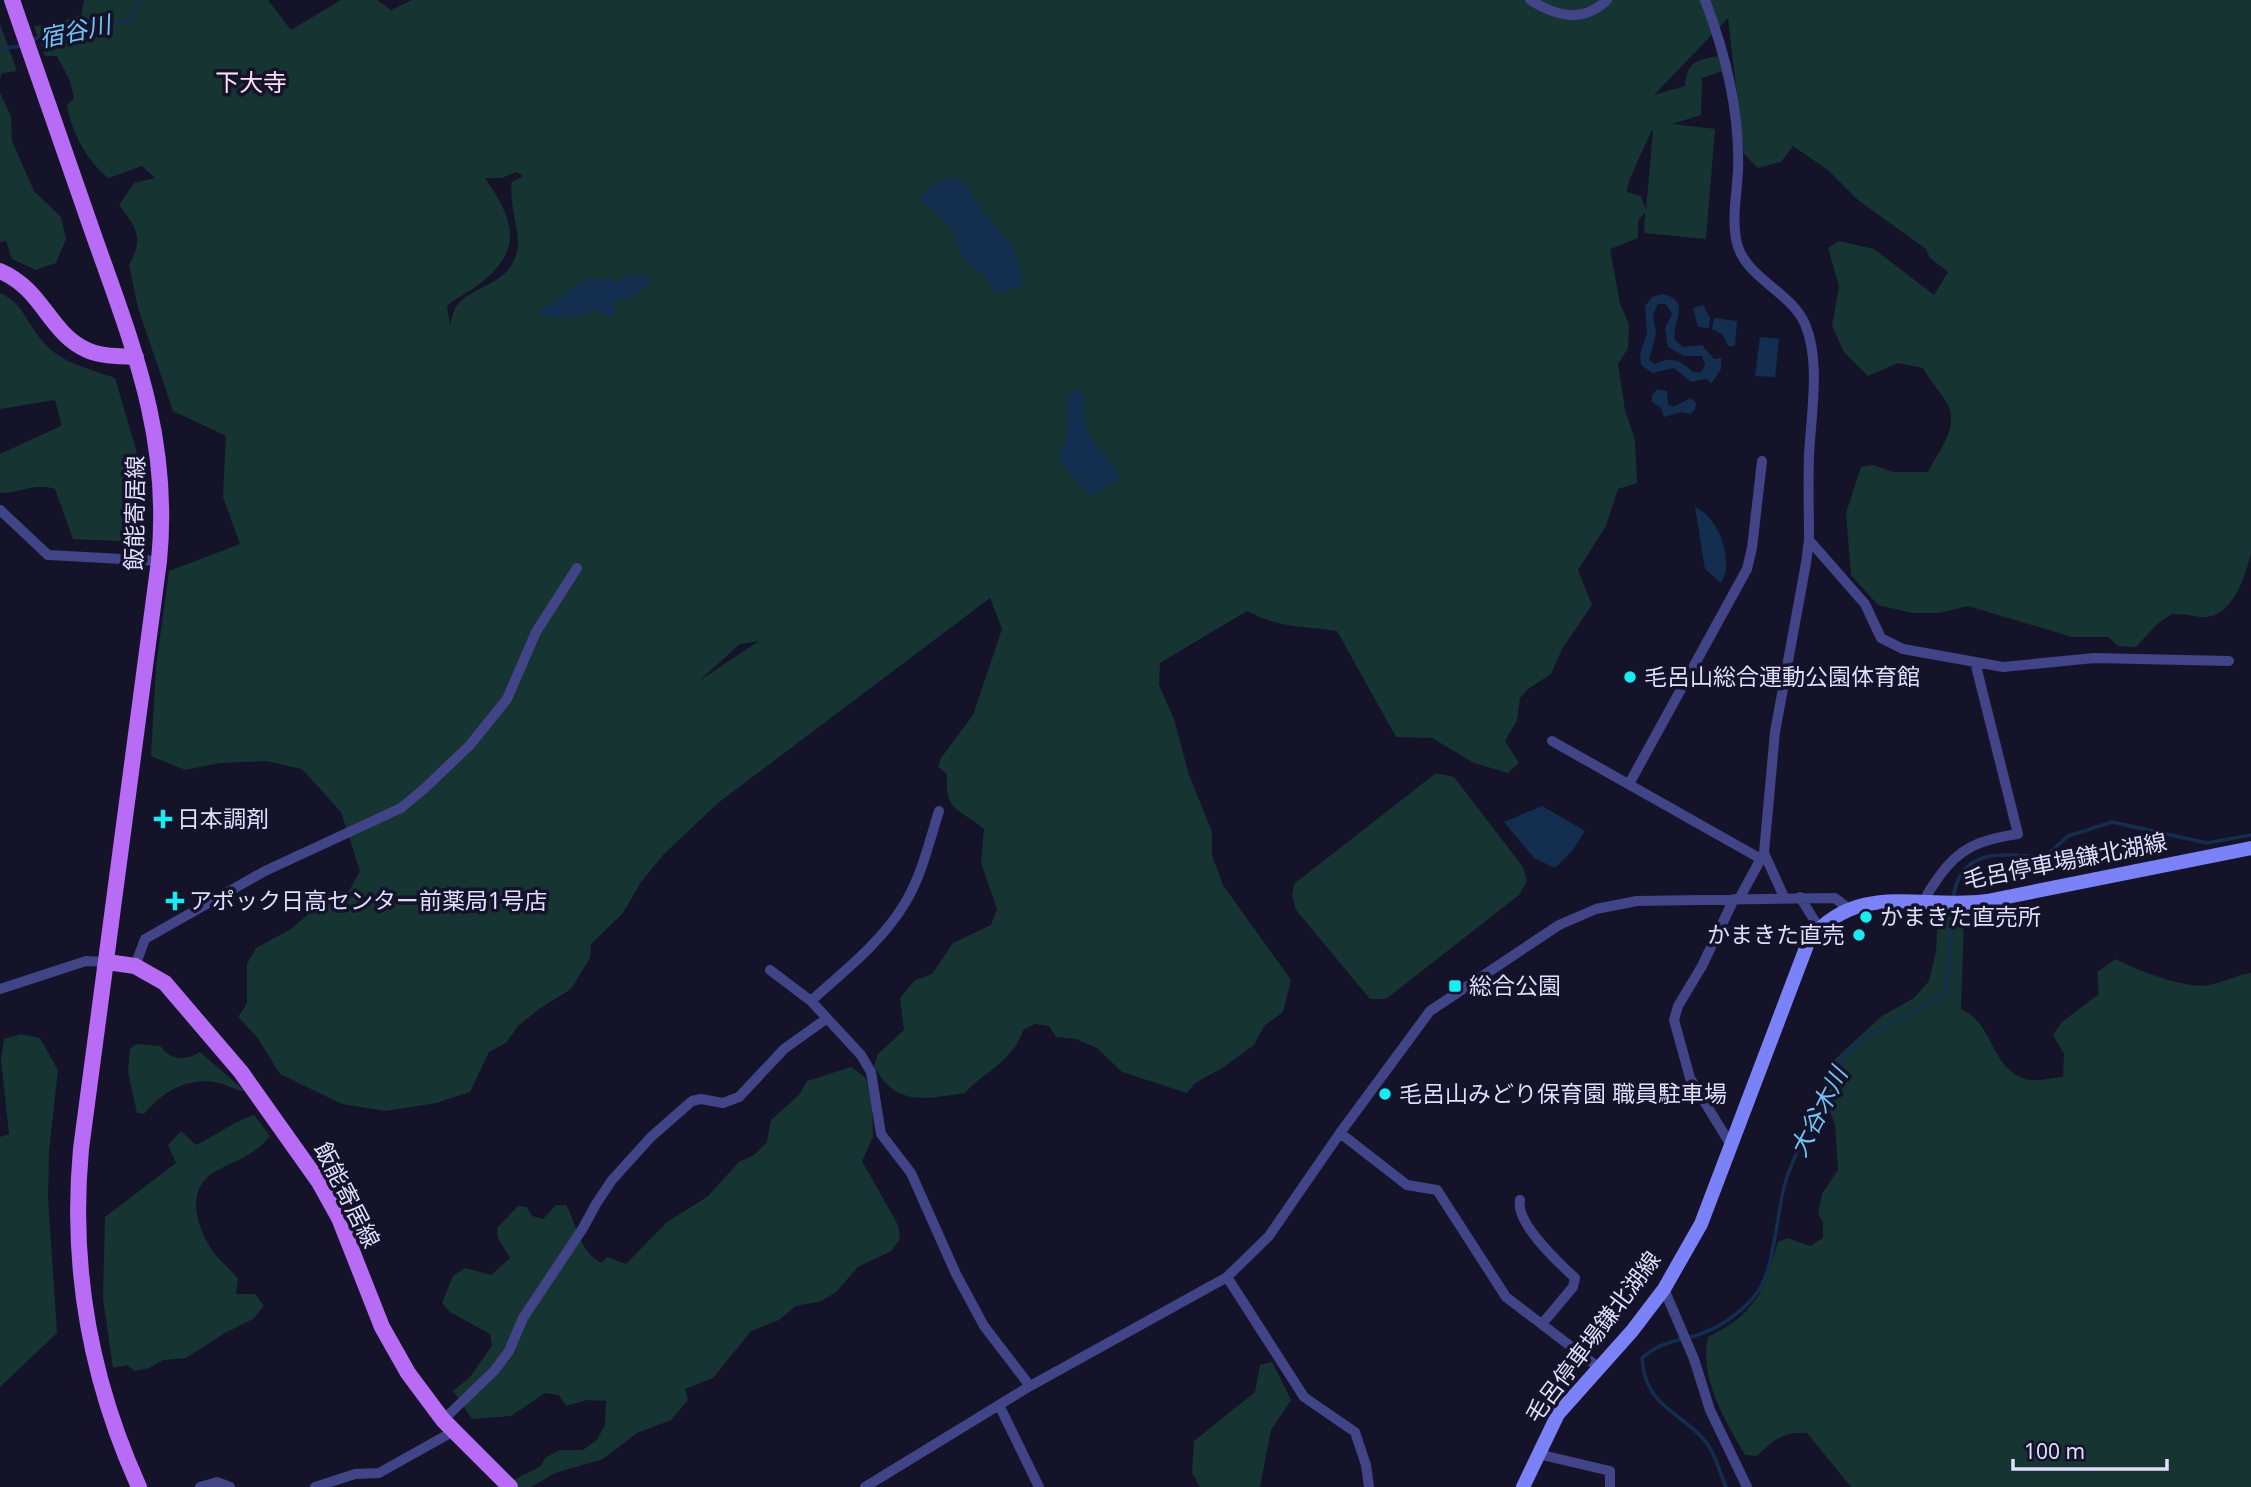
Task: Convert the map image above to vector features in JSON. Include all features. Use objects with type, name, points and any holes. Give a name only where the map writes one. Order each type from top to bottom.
[{"type":"main road","name":"飯能寄居線","points":[[15,8],[136,357],[151,405],[160,457],[163,503],[159,561],[81,1149],[78,1241],[85,1317],[94,1363],[117,1436],[139,1487]]},
{"type":"main road","points":[[0,271],[28,287],[60,330],[76,344],[99,354],[136,357]]},
{"type":"main road","name":"毛呂停車場鎌北湖線","points":[[1523,1487],[1558,1414],[1633,1331],[1664,1289],[1701,1224],[1809,940],[1819,928],[1849,909],[1877,900],[1952,904],[2007,898],[2251,848]]},
{"type":"main road","name":"飯能寄居線","points":[[107,962],[135,966],[165,983],[241,1072],[299,1150],[339,1218],[382,1326],[408,1373],[449,1426],[510,1487]]},
{"type":"street","points":[[1530,0],[1550,12],[1575,16],[1587,14],[1607,0]]},
{"type":"street","points":[[1705,0],[1725,52],[1731,81],[1738,170],[1734,214],[1736,242],[1750,265],[1801,315],[1809,335],[1812,380],[1809,540],[1775,732],[1763,856],[1736,899],[1678,1006],[1674,1020],[1690,1079],[1732,1147]]},
{"type":"street","points":[[1629,784],[1746,569],[1752,548],[1762,461]]},
{"type":"street","points":[[0,510],[48,555],[159,561]]},
{"type":"street","points":[[1809,540],[1865,604],[1881,638],[1903,649],[2003,667],[2094,658],[2229,661]]},
{"type":"street","points":[[135,966],[145,939],[265,871],[401,807],[453,763],[507,699],[536,632],[577,568]]},
{"type":"street","points":[[1925,902],[1942,872],[1961,851],[1980,841],[2018,834],[1975,662]]},
{"type":"street","points":[[1552,741],[1763,856],[1784,897]]},
{"type":"street","points":[[811,1001],[875,942],[904,905],[916,880],[939,811]]},
{"type":"street","points":[[1800,897],[1819,928]]},
{"type":"street","points":[[865,1487],[1030,1386],[1227,1277],[1269,1236],[1339,1133],[1430,1012],[1559,925],[1617,904],[1800,897],[1835,898],[1849,909]]},
{"type":"street","points":[[0,989],[86,961],[107,962]]},
{"type":"street","points":[[770,970],[811,1001],[861,1055],[871,1072],[881,1134],[916,1182],[956,1274],[984,1326],[1030,1386]]},
{"type":"street","points":[[340,1487],[379,1473],[449,1426],[509,1351],[523,1318],[577,1239],[612,1180],[652,1137],[692,1101],[701,1099],[723,1103],[739,1097],[784,1049],[826,1020]]},
{"type":"street","points":[[1339,1133],[1407,1185],[1437,1190],[1476,1247],[1498,1288],[1598,1367]]},
{"type":"street","points":[[1520,1200],[1521,1213],[1541,1243],[1575,1278],[1573,1287],[1542,1324]]},
{"type":"street","points":[[1227,1277],[1304,1397],[1355,1432],[1366,1465],[1369,1487]]},
{"type":"street","points":[[1664,1289],[1710,1410],[1747,1487]]},
{"type":"street","points":[[999,1405],[1039,1487]]},
{"type":"street","points":[[1538,1454],[1610,1471],[1610,1487]]},
{"type":"street","points":[[315,1487],[355,1474],[379,1473]]},
{"type":"street","points":[[200,1487],[217,1482],[230,1487]]},
{"type":"green space","points":[[84,0],[268,0],[291,30],[341,0],[377,0],[391,10],[412,0],[2251,0],[2251,553],[2241,585],[2220,612],[2199,617],[2172,614],[2157,624],[2136,647],[2118,646],[2108,637],[2072,637],[1968,606],[1939,613],[1912,613],[1878,605],[1851,575],[1846,513],[1861,467],[1873,465],[1894,472],[1928,472],[1946,440],[1951,414],[1946,401],[1923,368],[1898,363],[1868,376],[1844,352],[1832,326],[1839,286],[1828,248],[1839,241],[1874,249],[1934,295],[1948,272],[1930,258],[1926,249],[1858,200],[1828,170],[1793,146],[1781,162],[1758,168],[1744,154],[1728,18],[1654,95],[1685,86],[1688,72],[1694,64],[1718,56],[1723,71],[1702,78],[1701,115],[1672,124],[1715,129],[1706,239],[1644,233],[1645,212],[1638,221],[1638,238],[1610,249],[1620,304],[1629,324],[1628,348],[1618,364],[1625,410],[1635,440],[1637,483],[1618,489],[1606,526],[1578,570],[1592,605],[1562,649],[1551,674],[1528,689],[1520,698],[1517,720],[1505,741],[1519,763],[1508,773],[1474,763],[1432,738],[1396,737],[1337,631],[1281,624],[1247,611],[1160,663],[1159,685],[1174,719],[1189,775],[1212,832],[1212,855],[1223,885],[1291,980],[1283,1012],[1264,1026],[1254,1045],[1224,1067],[1195,1083],[1187,1093],[1122,1072],[1097,1048],[1076,1039],[1056,1037],[1049,1026],[1035,1024],[1023,1030],[1006,1057],[965,1093],[912,1097],[892,1088],[874,1066],[878,1054],[904,1030],[900,998],[915,980],[932,974],[953,943],[991,925],[997,909],[981,863],[984,829],[951,803],[947,774],[938,767],[941,758],[973,715],[1002,629],[990,598],[718,803],[664,854],[641,882],[623,913],[591,944],[590,958],[571,989],[539,1009],[518,1026],[506,1043],[489,1052],[470,1092],[436,1103],[386,1111],[342,1104],[280,1074],[257,1037],[238,1017],[247,1003],[247,964],[256,948],[291,929],[311,912],[315,901],[326,893],[349,891],[360,871],[341,812],[302,769],[266,761],[220,763],[185,770],[151,756],[156,667],[169,571],[240,544],[223,497],[226,436],[173,411],[138,308],[129,265],[136,247],[136,233],[119,205],[134,183],[155,178],[142,166],[109,178],[94,164],[76,135],[69,114],[67,105],[74,98],[70,81],[57,56],[45,56],[34,26],[81,15]],"holes":[[[1653,130],[1646,210],[1641,196],[1627,192]],[[517,172],[523,176],[512,182],[511,191],[518,238],[517,252],[507,271],[459,303],[450,325],[447,306],[493,272],[509,247],[508,221],[485,178],[502,178]],[[759,641],[701,679],[740,644]]]},
{"type":"green space","points":[[0,24],[17,71],[2,73],[0,79]]},
{"type":"green space","points":[[0,93],[11,116],[12,141],[34,191],[61,217],[66,239],[56,263],[36,270],[12,259],[6,241],[0,242]]},
{"type":"green space","points":[[0,293],[15,303],[53,352],[78,365],[115,378],[145,490],[141,542],[73,539],[55,489],[34,487],[0,493],[0,454],[61,426],[61,423],[55,400],[0,409]]},
{"type":"green space","points":[[1436,773],[1454,777],[1523,867],[1527,881],[1519,895],[1386,999],[1370,999],[1296,910],[1292,896],[1294,884]]},
{"type":"green space","points":[[1938,916],[1964,917],[1961,1009],[1981,1025],[2004,1065],[2013,1073],[2029,1080],[2063,1077],[2064,1054],[2053,1035],[2062,1022],[2099,994],[2097,972],[2116,959],[2162,978],[2189,985],[2214,984],[2251,973],[2251,1487],[1851,1487],[1807,1433],[1779,1438],[1757,1456],[1745,1455],[1730,1428],[1710,1384],[1706,1353],[1708,1337],[1738,1319],[1756,1299],[1768,1274],[1778,1242],[1788,1238],[1810,1246],[1823,1238],[1823,1222],[1818,1214],[1822,1194],[1838,1170],[1835,1125],[1828,1106],[1829,1079],[1834,1060],[1882,1016],[1914,998],[1929,981],[1936,951]]},
{"type":"green space","points":[[21,1034],[40,1038],[58,1070],[49,1151],[48,1198],[57,1333],[0,1387],[0,1137],[9,1134],[1,1059],[4,1039]]},
{"type":"green space","points":[[136,1044],[160,1046],[179,1058],[200,1052],[245,1091],[208,1081],[186,1084],[167,1093],[144,1114],[137,1113],[128,1072],[130,1049]]},
{"type":"green space","points":[[851,1067],[866,1078],[872,1105],[873,1137],[862,1161],[898,1225],[900,1239],[891,1251],[858,1267],[836,1292],[821,1301],[796,1306],[779,1320],[751,1331],[713,1378],[685,1389],[688,1400],[671,1420],[637,1433],[603,1459],[555,1473],[531,1487],[500,1487],[541,1466],[545,1458],[560,1450],[583,1450],[597,1440],[605,1425],[606,1401],[587,1400],[566,1406],[559,1395],[545,1393],[511,1416],[472,1419],[453,1391],[470,1377],[492,1346],[490,1334],[450,1312],[442,1303],[453,1276],[465,1268],[491,1275],[510,1258],[498,1238],[497,1228],[518,1206],[527,1207],[532,1216],[543,1219],[556,1205],[566,1205],[583,1245],[594,1258],[602,1263],[607,1257],[626,1264],[667,1222],[707,1197],[739,1162],[754,1155],[767,1142],[771,1120],[800,1094],[807,1081]]},
{"type":"green space","points":[[254,1115],[270,1136],[252,1153],[207,1178],[200,1187],[196,1206],[200,1227],[210,1247],[238,1279],[236,1294],[255,1294],[264,1306],[253,1319],[186,1358],[163,1360],[149,1368],[135,1371],[127,1365],[113,1368],[103,1298],[105,1217],[176,1163],[168,1145],[181,1131],[196,1145]]},
{"type":"green space","points":[[1272,1362],[1291,1400],[1271,1430],[1260,1487],[1200,1487],[1192,1473],[1194,1441],[1255,1392],[1260,1365]]},
{"type":"water","points":[[958,178],[1012,244],[1018,259],[1022,286],[995,294],[985,276],[963,258],[953,229],[919,198],[936,183]]},
{"type":"water","points":[[641,274],[651,280],[651,284],[627,300],[614,301],[612,307],[616,312],[613,316],[603,315],[598,310],[582,316],[550,317],[539,313],[582,281],[601,278],[617,281],[624,276]]},
{"type":"water","points":[[1663,294],[1677,302],[1679,313],[1675,340],[1683,347],[1702,345],[1714,359],[1721,358],[1721,369],[1711,384],[1707,379],[1691,382],[1674,368],[1653,373],[1641,365],[1640,354],[1647,333],[1645,306],[1652,297]],"holes":[[[1658,304],[1666,304],[1672,314],[1665,328],[1668,347],[1684,356],[1702,356],[1705,365],[1701,372],[1693,372],[1675,360],[1655,364],[1649,360],[1656,334],[1653,314]]]},
{"type":"water","points":[[1703,305],[1710,318],[1709,328],[1698,327],[1693,308]]},
{"type":"water","points":[[1714,318],[1737,321],[1735,346],[1728,346],[1723,335],[1712,329]]},
{"type":"water","points":[[1760,337],[1779,339],[1775,377],[1755,376]]},
{"type":"water","points":[[1077,389],[1083,394],[1084,418],[1088,432],[1119,478],[1090,497],[1058,458],[1067,436],[1067,407],[1072,390]]},
{"type":"water","points":[[1657,389],[1667,391],[1668,404],[1673,407],[1691,398],[1696,403],[1695,410],[1690,414],[1682,412],[1664,417],[1661,408],[1652,402],[1652,395]]},
{"type":"water","points":[[1695,507],[1711,520],[1722,540],[1726,563],[1721,583],[1705,569]]},
{"type":"water","points":[[1542,806],[1585,831],[1572,851],[1555,868],[1534,858],[1504,822]]},
{"type":"waterway","name":"宿谷川","points":[[31,41],[46,33],[122,22],[131,17],[141,0]]},
{"type":"waterway","name":"宿谷川","points":[[0,49],[21,46]]},
{"type":"waterway","name":"大谷木川","points":[[1953,900],[1957,882],[1964,870],[1974,862],[2000,855],[2045,857],[2068,836],[2112,822],[2207,843],[2251,835]]},
{"type":"waterway","name":"大谷木川","points":[[1726,1487],[1715,1457],[1706,1442],[1666,1407],[1650,1388],[1642,1358],[1664,1344],[1700,1334],[1719,1325],[1746,1306],[1759,1290],[1772,1255],[1788,1175],[1842,1061],[1870,1035],[1946,992],[1953,907]]},
{"type":"place","name":"毛呂山総合運動公園体育館","points":[[1630,677]]},
{"type":"place","name":"日本調剤","points":[[163,819]]},
{"type":"place","name":"アポック日高センター前薬局1号店","points":[[175,901]]},
{"type":"place","name":"かまきた直売所","points":[[1866,917]]},
{"type":"place","name":"かまきた直売","points":[[1859,935]]},
{"type":"place","name":"総合公園","points":[[1455,986]]},
{"type":"place","name":"毛呂山みどり保育園 職員駐車場","points":[[1385,1094]]},
{"type":"district","name":"下大寺","points":[[251,83]]}]
